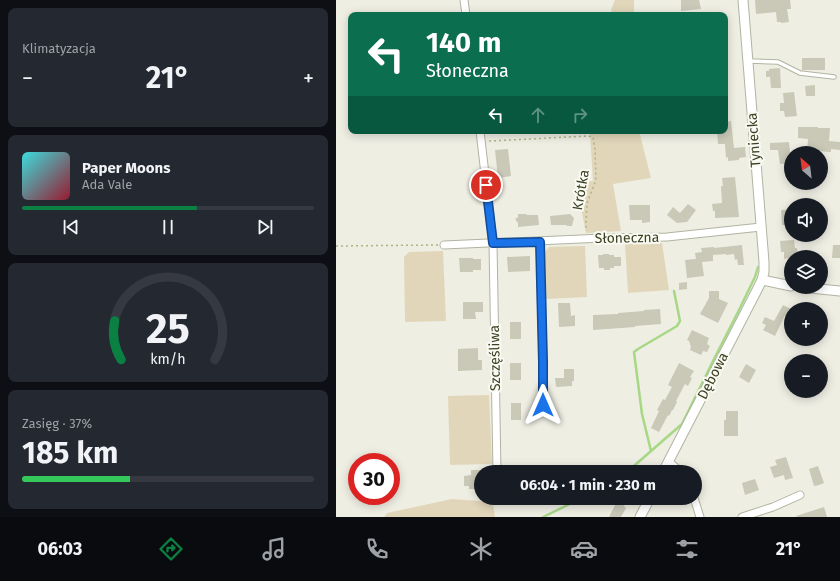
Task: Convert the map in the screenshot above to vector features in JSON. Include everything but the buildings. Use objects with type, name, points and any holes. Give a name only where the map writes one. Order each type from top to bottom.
[{"type":"street","points":[[464,0],[466,12]]},
{"type":"street","name":"Tyniecka","points":[[743,0],[764,262],[762,280]]},
{"type":"street","name":"Szczęśliwa","points":[[480,134],[493,243],[497,465]]},
{"type":"street","name":"Słoneczna","points":[[444,245],[667,237],[761,227]]},
{"type":"street","points":[[540,242],[543,405]]},
{"type":"street","points":[[762,280],[784,285]]},
{"type":"street","name":"Dębowa","points":[[667,465],[762,280]]},
{"type":"street","points":[[828,290],[840,291]]},
{"type":"street","points":[[669,462],[673,465]]},
{"type":"street","points":[[742,517],[800,495]]},
{"type":"street","points":[[640,517],[646,505]]},
{"type":"street","points":[[696,505],[700,517]]},
{"type":"lane","points":[[748,61],[778,62],[800,73],[834,77]]},
{"type":"path","name":"Krótka","points":[[481,142],[588,136],[594,137],[596,149],[596,180],[587,203],[587,239]]},
{"type":"path","points":[[336,246],[444,245]]},
{"type":"shaded area","points":[[615,0],[634,0],[634,12],[612,12],[611,10]]},
{"type":"shaded area","points":[[590,134],[640,134],[651,178],[613,184],[621,231],[586,233],[576,183],[593,181]]},
{"type":"shaded area","points":[[662,243],[669,290],[628,293],[625,244]]},
{"type":"shaded area","points":[[585,246],[587,297],[546,299],[545,252],[549,247]]},
{"type":"shaded area","points":[[443,251],[446,321],[405,322],[404,257],[409,252]]},
{"type":"shaded area","points":[[489,395],[492,464],[450,465],[448,396]]},
{"type":"shaded area","points":[[452,499],[474,501],[474,505],[493,505],[495,517],[384,517],[387,513]]},
{"type":"waterway","points":[[635,465],[682,424],[755,277],[758,267]]},
{"type":"waterway","points":[[651,451],[642,414],[634,352],[677,326],[680,321],[674,291]]},
{"type":"waterway","points":[[543,517],[568,505]]},
{"type":"route","points":[[486,185],[493,243],[540,242],[543,405]]}]
